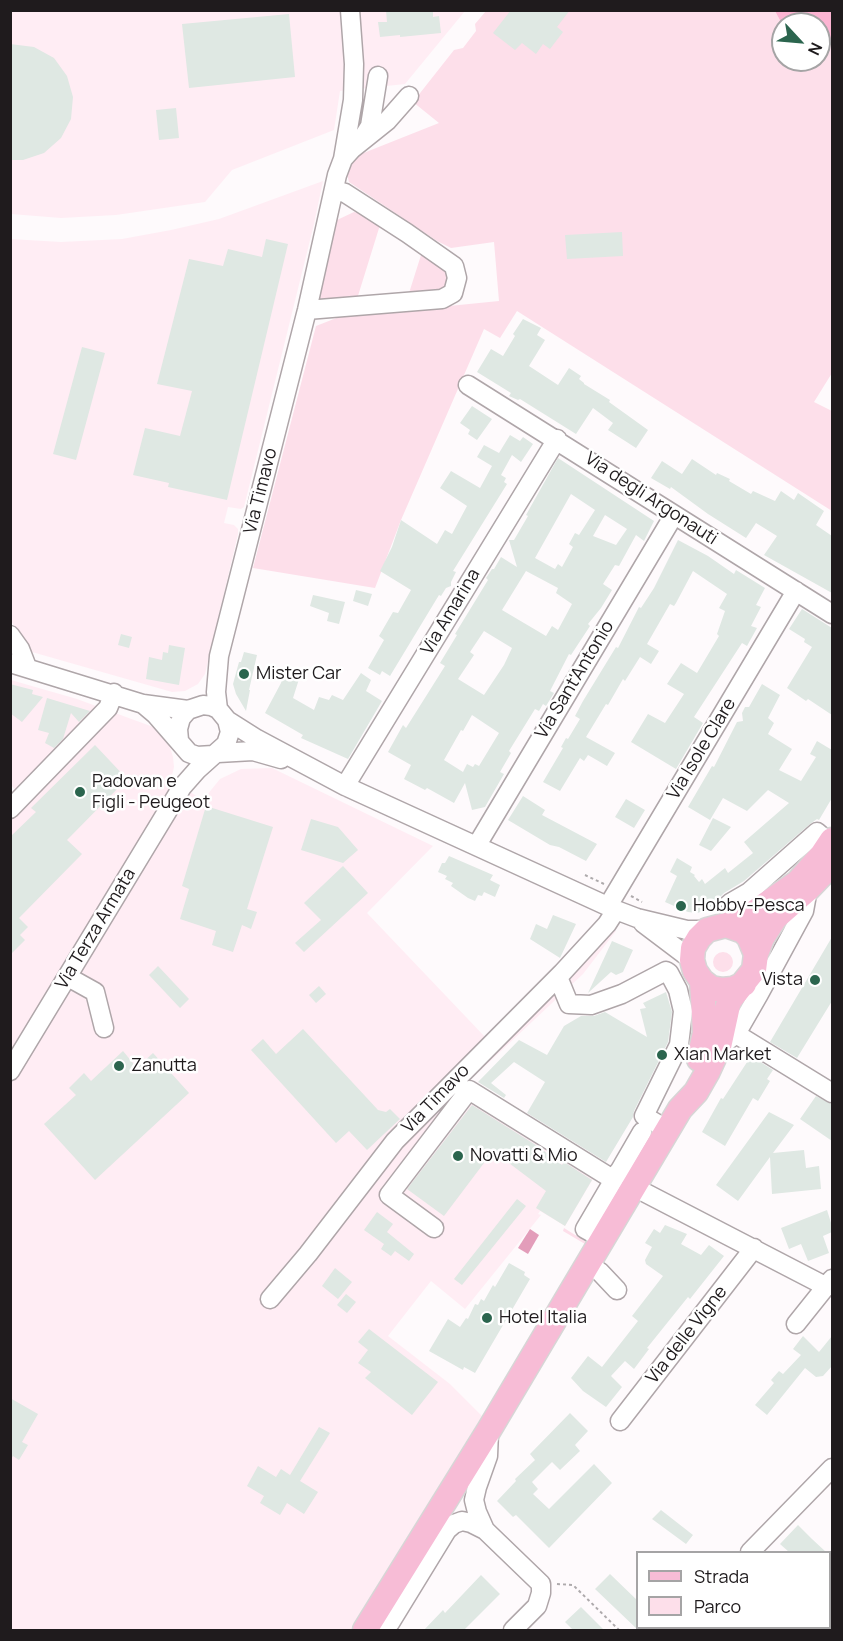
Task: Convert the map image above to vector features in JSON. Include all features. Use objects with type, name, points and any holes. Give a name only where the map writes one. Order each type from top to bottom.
[{"type":"main road","points":[[755,982],[734,989],[722,990],[711,988],[702,981],[695,971],[692,960],[693,948],[699,938],[721,920],[746,918],[770,888],[798,882],[831,859]]},
{"type":"main road","points":[[755,982],[756,954],[762,938],[776,918],[808,890],[831,859]]},
{"type":"main road","points":[[721,920],[743,931],[749,937],[756,954]]},
{"type":"main road","points":[[368,1626],[603,1239],[627,1179],[668,1130],[680,1109],[704,1045],[706,1012],[702,981]]},
{"type":"main road","points":[[680,1109],[696,1092],[727,1041],[729,1001],[755,982]]},
{"type":"street","points":[[343,159],[353,100],[354,64],[350,10]]},
{"type":"street","points":[[361,141],[370,126],[378,76]]},
{"type":"street","name":"Via Timavo","points":[[217,673],[219,656],[343,159],[361,141],[387,122],[409,96]]},
{"type":"street","points":[[307,310],[442,299],[453,293],[457,278],[454,266],[407,233],[345,194],[334,190]]},
{"type":"street","name":"Via degli Argonauti","points":[[468,385],[832,614]]},
{"type":"street","name":"Via Amarina","points":[[345,786],[557,439]]},
{"type":"street","name":"Via Sant'Antonio","points":[[477,845],[674,515]]},
{"type":"street","name":"Via Isole Clare","points":[[612,908],[618,890],[796,591]]},
{"type":"street","points":[[10,635],[20,649],[19,665],[144,704],[192,708],[203,705],[345,786],[612,908],[641,910],[687,930],[721,920]]},
{"type":"street","points":[[181,743],[178,729],[181,718],[192,708],[217,673]]},
{"type":"street","points":[[216,754],[226,744],[230,732],[223,715],[217,673]]},
{"type":"street","points":[[10,809],[108,708],[114,693]]},
{"type":"street","points":[[144,704],[196,756],[253,752],[309,766]]},
{"type":"street","name":"Via Terza Armata","points":[[181,743],[185,761],[182,787]]},
{"type":"street","name":"Via Terza Armata","points":[[10,1071],[182,787],[216,754]]},
{"type":"street","points":[[755,982],[804,911],[808,890]]},
{"type":"street","name":"Via Timavo","points":[[270,1299],[308,1254],[395,1141],[558,977],[607,924],[612,908]]},
{"type":"street","points":[[641,910],[692,960]]},
{"type":"street","points":[[558,977],[568,1004],[591,1005],[622,994],[666,971],[669,973],[678,990],[683,1011],[679,1045],[644,1116],[668,1130]]},
{"type":"street","points":[[68,976],[95,992],[104,1028]]},
{"type":"street","points":[[727,1041],[832,1093]]},
{"type":"street","points":[[434,1228],[389,1195],[469,1090],[754,1248],[830,1283],[796,1324]]},
{"type":"street","points":[[627,1179],[642,1132]]},
{"type":"street","name":"Via delle Vigne","points":[[620,1421],[754,1248]]},
{"type":"street","points":[[588,1264],[600,1272],[617,1290]]},
{"type":"street","points":[[485,1530],[474,1500],[488,1456],[489,1430]]},
{"type":"street","points":[[751,1551],[832,1468]]},
{"type":"street","points":[[368,1626],[390,1623],[447,1530],[462,1521],[471,1522],[485,1530],[542,1584],[537,1606],[513,1630]]},
{"type":"path","points":[[585,874],[618,890],[641,910]]},
{"type":"path","points":[[542,1584],[573,1585],[620,1630]]},
{"type":"shaded area","points":[[10,11],[465,11],[405,84],[340,91],[334,130],[232,170],[205,202],[116,215],[61,218],[11,214]]},
{"type":"shaded area","points":[[832,11],[832,41],[831,12],[776,12]]},
{"type":"shaded area","points":[[323,181],[244,507],[241,509],[228,507],[224,523],[234,525],[238,529],[238,534],[205,674],[198,684],[185,691],[172,692],[32,652],[11,621],[10,239],[61,242],[122,239],[171,230],[219,219]]},
{"type":"shaded area","points":[[11,680],[77,699],[156,728],[168,740],[173,757],[174,767],[171,780],[203,800],[220,779],[241,769],[272,768],[433,846],[367,913],[486,1038],[561,967],[597,922],[616,931],[583,974],[469,1081],[594,1177],[565,1226],[540,1211],[538,1214],[541,1215],[465,1309],[431,1281],[388,1336],[450,1384],[482,1416],[354,1630],[11,1630],[10,817],[26,802],[11,785]]},
{"type":"shaded area","points":[[530,1229],[539,1235],[528,1254],[518,1248]]},
{"type":"green space","points":[[486,11],[775,11],[771,12],[771,72],[831,72],[832,41],[832,373],[814,402],[832,411],[832,511],[517,311],[500,338],[484,329],[401,520],[375,588],[253,568],[316,326],[339,317],[499,301],[494,242],[451,248],[349,182],[347,174],[356,156],[439,123],[413,102],[454,50],[463,48],[476,31],[475,24]]},
{"type":"green space","points":[[354,212],[380,225],[357,299],[330,302],[319,298],[318,292],[337,220]]},
{"type":"green space","points":[[422,252],[444,266],[447,275],[445,286],[439,292],[409,293]]},
{"type":"green space","points":[[723,952],[730,955],[733,962],[730,969],[723,972],[716,969],[713,962],[716,955]]},
{"type":"green space","points":[[564,1228],[588,1243],[527,1345],[525,1344],[585,1244],[563,1231]]},
{"type":"building","points":[[386,10],[433,10],[433,17],[439,16],[441,33],[380,37],[378,22],[387,22]]},
{"type":"building","points":[[511,10],[570,10],[557,27],[563,32],[550,49],[543,44],[536,54],[522,43],[515,50],[493,33]]},
{"type":"building","points":[[289,14],[295,77],[189,88],[182,24]]},
{"type":"building","points":[[10,44],[34,47],[54,58],[67,76],[73,97],[71,119],[61,138],[44,153],[23,160],[10,160]]},
{"type":"building","points":[[176,108],[179,138],[159,140],[156,110]]},
{"type":"building","points":[[622,232],[623,256],[567,259],[565,235]]},
{"type":"building","points":[[266,239],[288,244],[227,500],[168,487],[169,483],[133,475],[145,428],[180,436],[192,391],[157,384],[189,259],[223,266],[228,249],[262,257]]},
{"type":"building","points":[[523,319],[541,328],[537,335],[545,340],[529,366],[558,385],[569,368],[581,376],[579,379],[584,384],[610,400],[609,402],[648,430],[636,448],[608,430],[613,423],[593,408],[576,434],[520,399],[509,396],[511,393],[477,372],[491,349],[503,356]]},
{"type":"building","points":[[82,347],[105,353],[76,460],[53,454]]},
{"type":"building","points":[[472,406],[492,419],[477,440],[468,434],[470,430],[460,423]]},
{"type":"building","points":[[510,435],[520,441],[523,437],[533,444],[521,462],[512,455],[501,475],[506,478],[504,482],[507,484],[453,571],[456,572],[451,586],[446,588],[441,596],[439,595],[390,676],[382,671],[380,675],[368,668],[384,640],[379,636],[393,612],[398,613],[411,590],[380,571],[392,547],[401,520],[437,544],[445,530],[452,534],[467,506],[440,488],[451,471],[480,488],[492,466],[477,457],[484,445],[499,453]]},
{"type":"building","points":[[558,458],[654,521],[644,541],[636,535],[619,566],[615,565],[603,584],[612,590],[588,624],[590,626],[571,655],[569,654],[550,691],[554,693],[546,706],[543,704],[539,711],[535,709],[509,751],[511,753],[500,772],[504,774],[485,807],[472,810],[465,783],[454,803],[427,788],[425,790],[404,779],[411,765],[388,752],[403,725],[406,728],[445,666],[440,663],[488,580],[486,578],[492,569],[501,557],[517,567],[509,540],[514,540],[528,516],[526,515]],"holes":[[[571,494],[595,510],[579,535],[575,533],[569,544],[573,547],[562,567],[558,564],[555,569],[535,558]],[[605,515],[627,529],[616,545],[593,536]],[[526,571],[558,588],[556,593],[572,604],[558,630],[552,626],[546,636],[502,610]],[[484,631],[512,648],[504,665],[484,695],[458,679],[474,655],[470,652]],[[472,715],[499,733],[479,766],[475,764],[473,767],[467,764],[463,772],[444,760],[461,730],[463,731]]]},
{"type":"building","points":[[692,459],[716,475],[717,473],[730,479],[729,481],[751,494],[753,491],[775,501],[781,491],[794,500],[798,493],[824,511],[816,525],[832,536],[832,593],[764,555],[777,536],[756,523],[746,538],[671,487],[670,489],[651,478],[662,461],[682,474]]},
{"type":"building","points":[[678,540],[708,556],[734,574],[736,570],[765,588],[756,605],[761,607],[751,626],[757,628],[747,646],[742,643],[694,717],[703,723],[676,769],[631,742],[648,714],[665,723],[684,694],[667,684],[681,663],[697,673],[719,636],[717,634],[725,611],[719,608],[727,594],[693,571],[676,603],[674,606],[670,604],[647,644],[659,651],[651,664],[640,657],[625,681],[623,679],[608,705],[606,704],[586,737],[615,753],[607,766],[588,755],[584,761],[580,758],[560,791],[543,782],[563,748],[561,747],[566,738],[568,739],[580,719],[575,716],[583,701],[616,647],[618,648],[639,607],[641,608],[654,588]]},
{"type":"building","points":[[356,590],[372,594],[368,606],[353,601]]},
{"type":"building","points":[[313,595],[345,602],[339,624],[327,621],[329,613],[310,606]]},
{"type":"building","points":[[802,609],[832,628],[832,715],[787,688],[812,647],[804,642],[805,639],[789,629]]},
{"type":"building","points":[[121,634],[132,637],[129,648],[118,645]]},
{"type":"building","points":[[169,645],[185,648],[179,685],[146,679],[149,657],[162,660],[163,652],[168,653]]},
{"type":"building","name":"Mister Car","points":[[244,652],[257,655],[246,711],[233,684]]},
{"type":"building","points":[[284,672],[300,676],[293,698],[314,710],[319,697],[329,700],[332,695],[343,700],[361,673],[371,680],[366,691],[382,701],[348,759],[301,738],[303,735],[265,713],[281,683]]},
{"type":"building","points":[[10,684],[33,690],[32,694],[43,697],[22,722],[10,713]]},
{"type":"building","points":[[762,684],[780,695],[768,718],[774,723],[768,734],[792,749],[779,770],[801,781],[816,757],[810,754],[817,741],[832,750],[832,798],[819,820],[810,824],[744,881],[724,893],[710,907],[698,913],[688,912],[665,902],[677,876],[670,872],[677,858],[692,867],[690,872],[699,882],[702,879],[705,884],[725,868],[728,873],[753,853],[744,842],[789,803],[768,790],[747,811],[723,798],[710,820],[688,807],[712,766],[714,767],[737,722],[743,721],[742,713],[745,707],[749,707]]},
{"type":"building","points":[[47,698],[90,711],[79,722],[71,713],[63,739],[54,748],[45,743],[49,733],[38,730]]},
{"type":"building","points":[[95,745],[127,779],[67,840],[82,854],[19,918],[28,927],[20,935],[25,940],[10,955],[10,837],[36,812],[31,808]]},
{"type":"building","points":[[523,796],[545,810],[542,815],[597,844],[586,861],[559,847],[550,845],[508,820]]},
{"type":"building","points":[[626,799],[645,810],[634,828],[615,817]]},
{"type":"building","points":[[206,806],[273,827],[247,909],[257,912],[251,929],[242,925],[233,952],[212,945],[216,931],[180,919],[189,889],[182,886]]},
{"type":"building","points":[[713,818],[731,827],[711,851],[699,845]]},
{"type":"building","points":[[311,819],[338,827],[358,850],[343,863],[301,850]]},
{"type":"building","points":[[449,856],[493,875],[490,880],[500,885],[495,897],[484,892],[482,896],[478,895],[475,901],[451,886],[453,883],[445,879],[447,876],[438,872],[442,863],[445,863]]},
{"type":"building","points":[[343,866],[368,893],[304,952],[295,943],[321,920],[304,903]]},
{"type":"building","points":[[553,915],[576,924],[560,958],[530,939],[536,924],[547,929]]},
{"type":"building","points":[[832,937],[832,1001],[797,1058],[770,1042]]},
{"type":"building","points":[[612,941],[633,950],[623,972],[616,975],[611,972],[588,993]]},
{"type":"building","points":[[158,966],[189,999],[180,1008],[149,975]]},
{"type":"building","points":[[319,986],[326,994],[316,1003],[309,995]]},
{"type":"building","points":[[666,992],[672,1012],[668,1042],[633,1117],[606,1162],[527,1113],[545,1082],[514,1062],[491,1083],[506,1095],[504,1098],[478,1082],[519,1040],[547,1055],[564,1026],[581,1016],[594,1016],[605,1012],[647,1037],[640,1009],[646,1008],[643,1003]]},
{"type":"building","points":[[303,1029],[378,1110],[386,1112],[390,1109],[400,1119],[367,1150],[349,1131],[336,1143],[251,1050],[263,1039],[276,1054]]},
{"type":"building","points":[[123,1051],[137,1068],[153,1053],[189,1093],[95,1180],[44,1124],[76,1095],[69,1088],[84,1073],[91,1081]]},
{"type":"building","points":[[751,1056],[773,1070],[767,1079],[770,1081],[758,1101],[753,1098],[725,1146],[702,1132],[721,1098],[723,1099]]},
{"type":"building","points":[[816,1096],[832,1104],[832,1141],[800,1119]]},
{"type":"building","name":"Novatti & Mio","points":[[472,1105],[539,1147],[562,1165],[564,1162],[592,1180],[565,1226],[536,1208],[546,1191],[501,1157],[498,1162],[490,1155],[444,1216],[407,1189]]},
{"type":"building","points":[[769,1112],[794,1125],[773,1153],[804,1150],[806,1168],[819,1166],[821,1189],[772,1194],[770,1157],[738,1201],[716,1185]]},
{"type":"building","points":[[517,1199],[526,1206],[462,1285],[454,1279]]},
{"type":"building","points":[[827,1210],[832,1232],[823,1236],[829,1253],[808,1261],[801,1244],[789,1249],[781,1228]]},
{"type":"building","points":[[377,1212],[393,1224],[387,1232],[414,1254],[409,1261],[395,1251],[391,1256],[381,1249],[384,1244],[364,1230]]},
{"type":"building","points":[[665,1225],[687,1234],[681,1244],[701,1255],[709,1245],[724,1256],[647,1348],[649,1349],[634,1369],[625,1361],[611,1376],[622,1387],[606,1407],[583,1391],[571,1378],[588,1356],[602,1367],[638,1321],[632,1316],[663,1276],[646,1264],[645,1260],[652,1247],[645,1243],[654,1229],[660,1233]]},
{"type":"building","name":"Hotel Italia","points":[[509,1263],[525,1272],[524,1275],[530,1279],[475,1373],[464,1367],[463,1370],[429,1351],[448,1319],[460,1327],[466,1318],[468,1319],[475,1304],[478,1305],[481,1299],[484,1301],[493,1285],[495,1287]]},
{"type":"building","points":[[335,1268],[352,1282],[338,1299],[322,1286]]},
{"type":"building","points":[[346,1294],[356,1302],[347,1313],[337,1305]]},
{"type":"building","points":[[369,1329],[438,1382],[412,1415],[365,1378],[371,1372],[358,1363],[368,1350],[358,1342]]},
{"type":"building","points":[[803,1336],[819,1352],[832,1336],[832,1366],[823,1376],[816,1377],[805,1368],[767,1415],[755,1405],[774,1383],[771,1380],[779,1371],[783,1374],[801,1355],[793,1349]]},
{"type":"building","points":[[10,1398],[38,1414],[22,1442],[28,1445],[19,1460],[13,1456],[10,1461]]},
{"type":"building","points":[[570,1413],[588,1431],[575,1445],[580,1451],[560,1470],[552,1462],[532,1482],[538,1489],[533,1494],[549,1509],[594,1464],[612,1483],[549,1548],[516,1515],[513,1517],[497,1501],[535,1460],[530,1454]]},
{"type":"building","points":[[319,1427],[330,1433],[300,1481],[318,1492],[304,1514],[287,1503],[280,1515],[260,1503],[264,1496],[247,1486],[258,1466],[276,1477],[281,1469],[290,1475]]},
{"type":"building","points":[[661,1510],[693,1535],[686,1544],[652,1519]]},
{"type":"building","points":[[798,1525],[825,1551],[788,1551],[780,1544]]},
{"type":"building","points":[[610,1574],[636,1599],[636,1628],[595,1589]]},
{"type":"building","points":[[481,1575],[500,1594],[464,1630],[424,1630],[443,1610],[445,1613]]},
{"type":"building","points":[[581,1607],[604,1630],[573,1630],[565,1622]]},
{"type":"place","name":"Mister Car","points":[[244,674]]},
{"type":"place","name":"Padovan e Figli - Peugeot","points":[[80,792]]},
{"type":"place","name":"Hobby-Pesca","points":[[681,906]]},
{"type":"place","name":"Vista","points":[[815,980]]},
{"type":"place","name":"Xian Market","points":[[662,1055]]},
{"type":"place","name":"Zanutta","points":[[119,1066]]},
{"type":"place","name":"Novatti & Mio","points":[[458,1156]]},
{"type":"place","name":"Hotel Italia","points":[[487,1318]]}]
